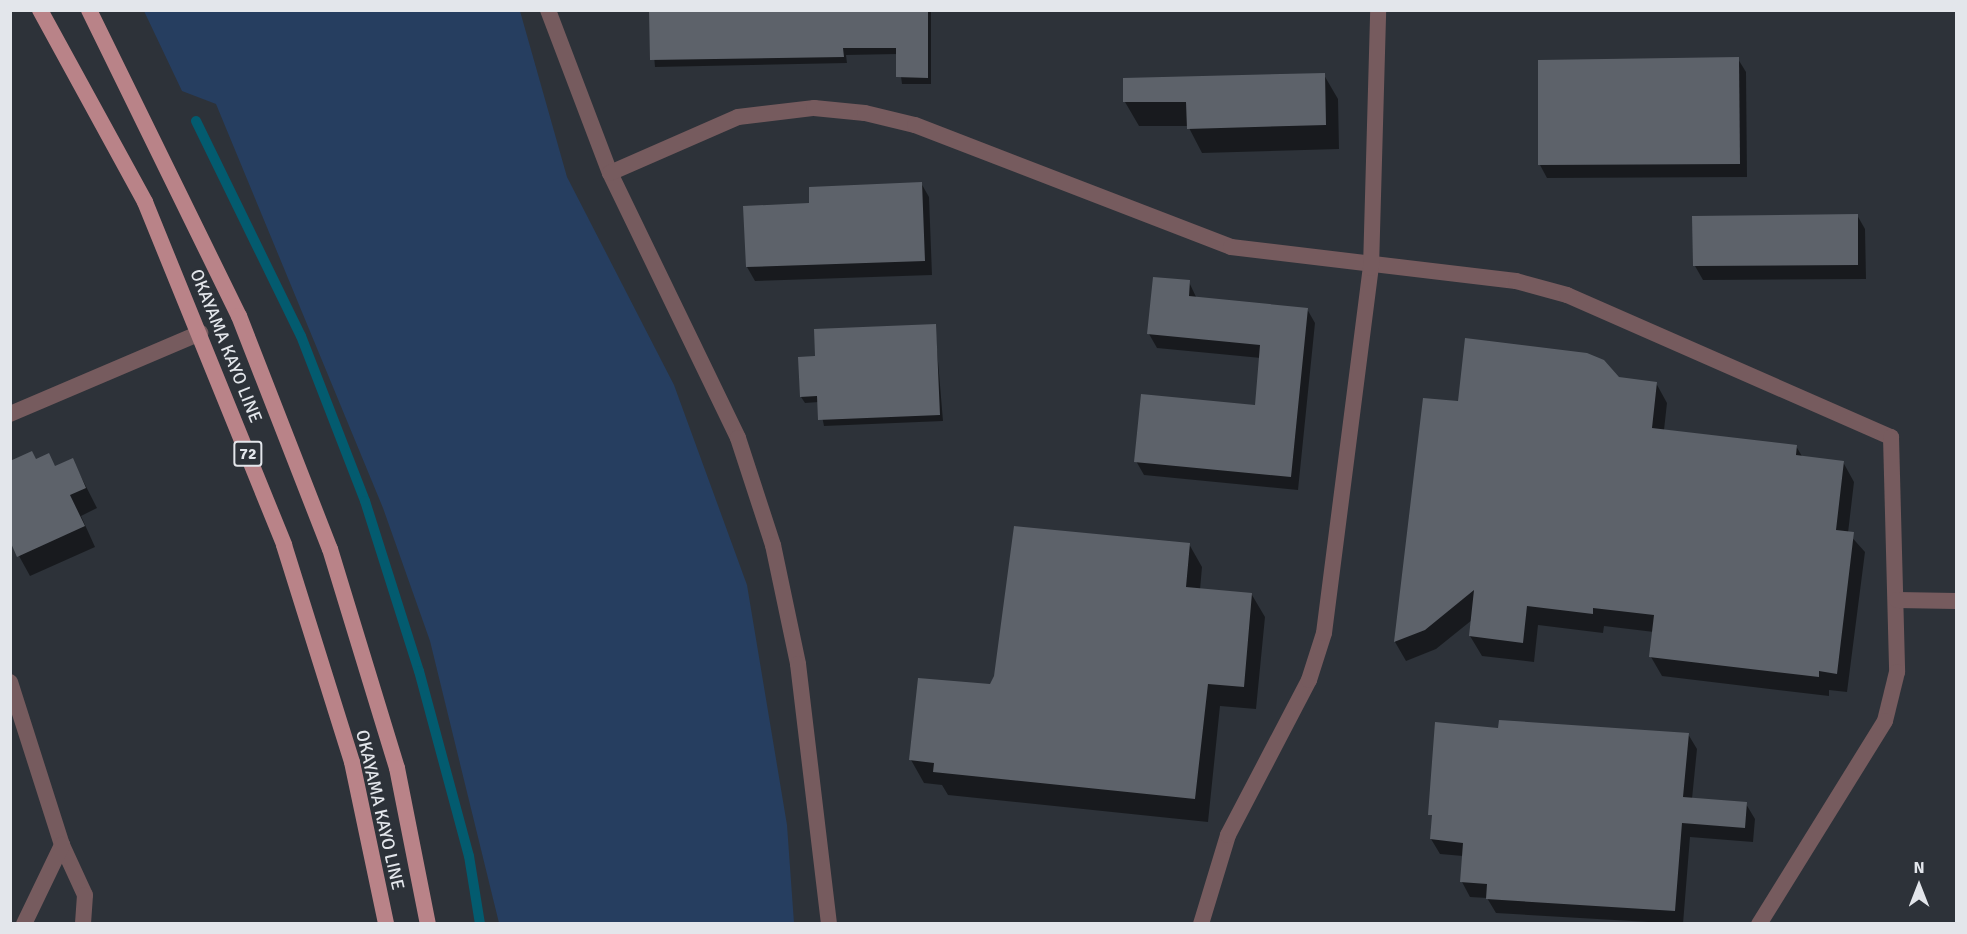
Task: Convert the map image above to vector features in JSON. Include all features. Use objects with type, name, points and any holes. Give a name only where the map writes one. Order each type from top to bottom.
[{"type":"main road","name":"OKAYAMA KAYO LINE","points":[[40,10],[145,202],[284,545],[352,762],[386,924]]},
{"type":"main road","name":"OKAYAMA KAYO LINE","points":[[89,10],[239,316],[330,549],[397,768],[428,924]]},
{"type":"street","points":[[548,10],[610,172],[738,438],[774,545],[798,664],[829,924]]},
{"type":"street","points":[[1201,924],[1228,835],[1309,680],[1324,633],[1371,268],[1378,10]]},
{"type":"street","points":[[610,172],[738,117],[814,108],[865,113],[915,125],[1231,247],[1371,268],[1515,281],[1567,295],[1892,437],[1897,672],[1885,721],[1758,924]]},
{"type":"street","points":[[10,414],[200,333]]},
{"type":"street","points":[[1897,600],[1956,601]]},
{"type":"street","points":[[10,682],[62,845],[85,895],[83,924]]},
{"type":"street","points":[[24,924],[62,845]]},
{"type":"shaded area","points":[[144,11],[520,11],[567,177],[674,385],[747,585],[787,825],[794,923],[499,923],[430,641],[383,508],[216,104],[182,91]]},
{"type":"building","points":[[649,10],[928,10],[928,78],[896,77],[896,48],[843,48],[844,57],[650,60]]},
{"type":"building","points":[[1739,57],[1740,164],[1538,165],[1538,60]]},
{"type":"building","points":[[1325,73],[1326,125],[1187,129],[1186,102],[1123,102],[1123,78]]},
{"type":"building","points":[[922,182],[925,261],[746,267],[743,206],[809,203],[809,187]]},
{"type":"building","points":[[1858,214],[1858,265],[1693,266],[1692,216]]},
{"type":"building","points":[[1153,277],[1190,280],[1189,296],[1308,308],[1291,477],[1134,462],[1141,394],[1255,405],[1260,345],[1147,334]]},
{"type":"building","points":[[936,324],[940,415],[818,420],[817,396],[800,397],[798,357],[815,356],[814,329]]},
{"type":"building","points":[[1465,338],[1587,353],[1604,360],[1619,377],[1657,382],[1652,428],[1797,445],[1796,455],[1844,461],[1836,530],[1854,532],[1837,674],[1819,671],[1819,677],[1649,657],[1654,615],[1593,608],[1593,614],[1527,606],[1523,643],[1469,636],[1474,590],[1425,630],[1394,642],[1423,398],[1458,401]]},
{"type":"building","points":[[32,451],[36,459],[49,453],[55,466],[73,458],[86,488],[70,495],[85,526],[17,557],[10,541],[10,461]]},
{"type":"building","points":[[1014,526],[1190,543],[1186,587],[1252,593],[1244,687],[1208,684],[1195,799],[933,772],[934,763],[909,760],[918,678],[990,684],[994,676]]},
{"type":"building","points":[[1499,720],[1689,733],[1683,797],[1747,802],[1745,828],[1682,823],[1675,911],[1486,899],[1487,884],[1460,882],[1463,843],[1430,839],[1432,815],[1428,815],[1435,722],[1498,728]]},
{"type":"waterway","points":[[196,121],[301,336],[365,501],[419,671],[469,856],[480,924]]}]
